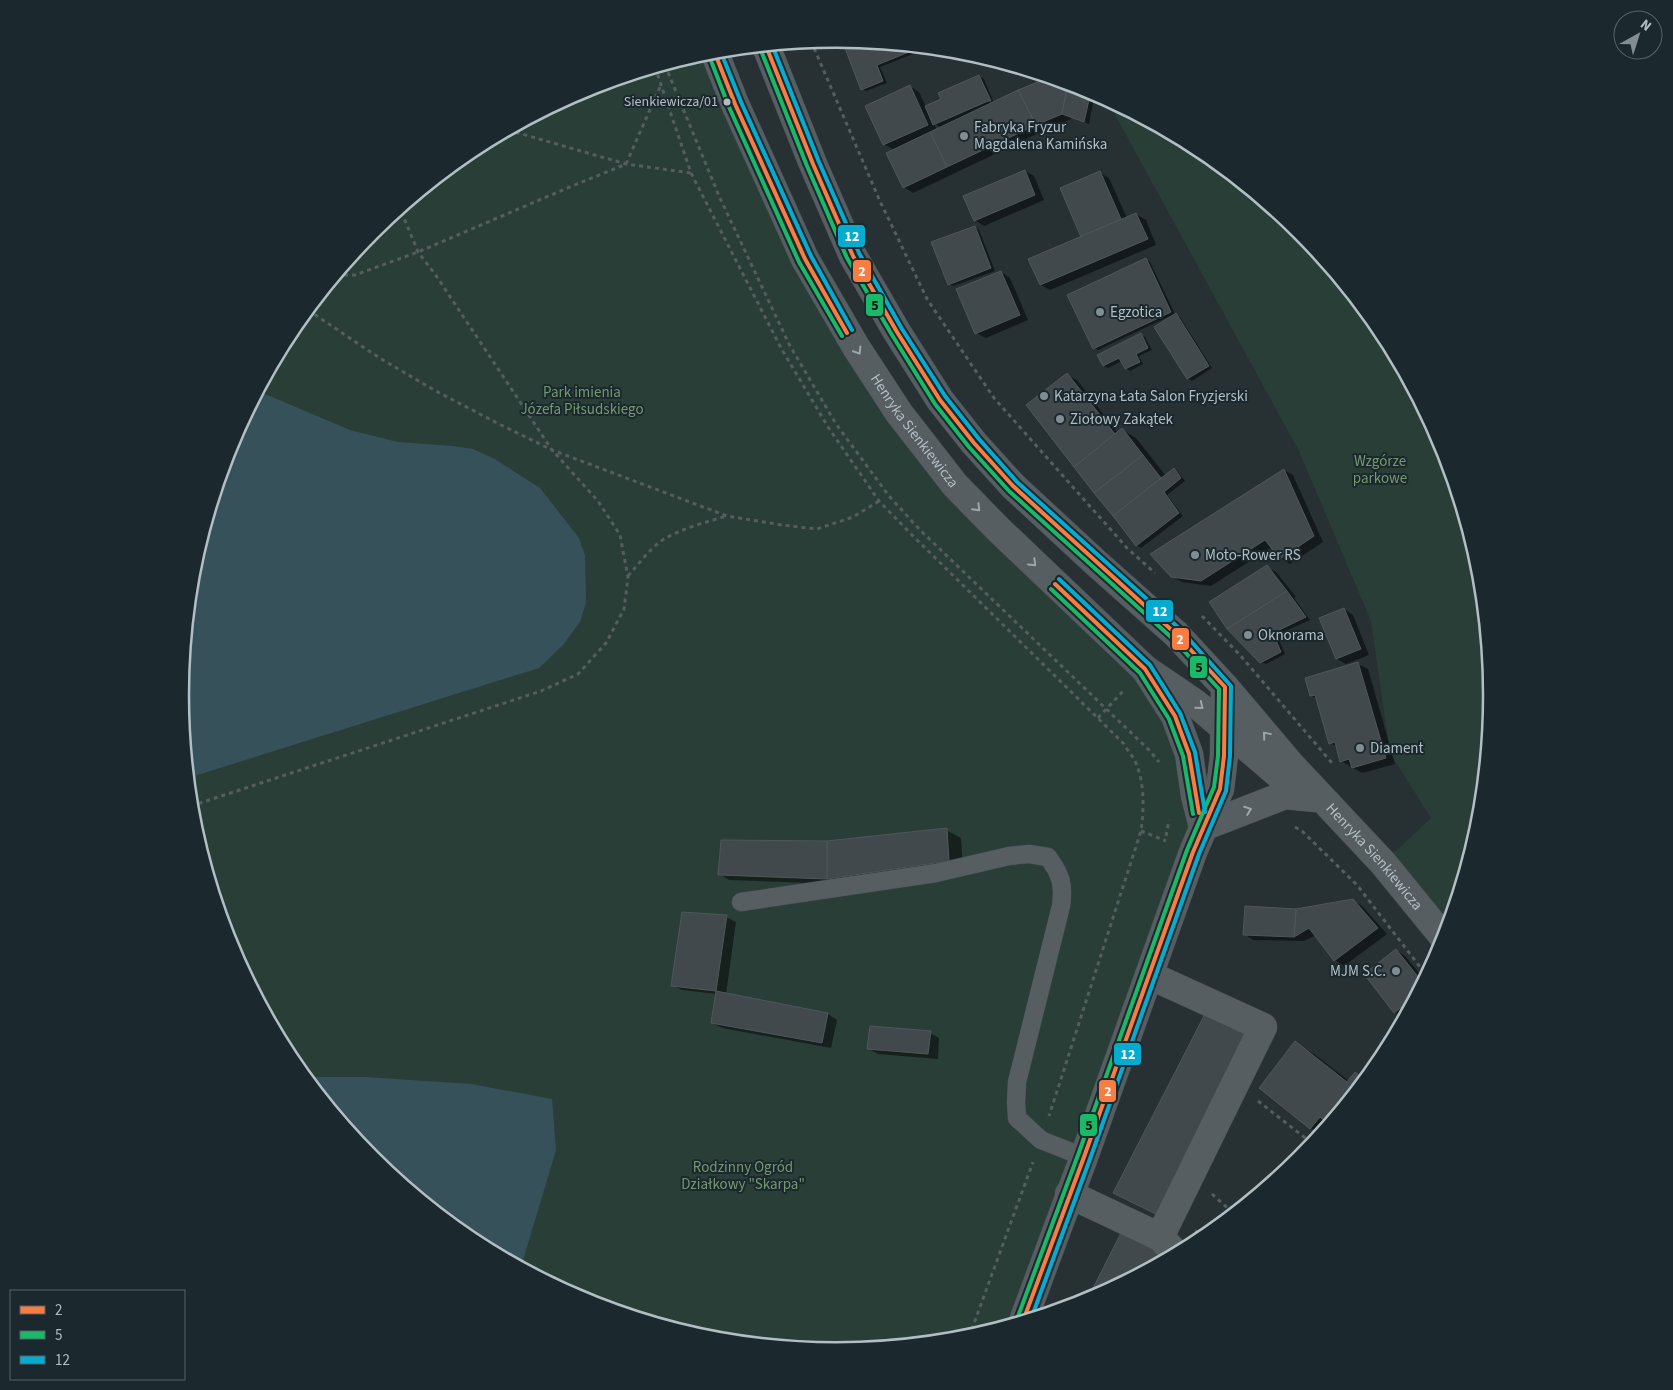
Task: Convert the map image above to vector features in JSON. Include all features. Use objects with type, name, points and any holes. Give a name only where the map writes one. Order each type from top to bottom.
[{"type":"street","name":"Henryka Sienkiewicza","points":[[768,51],[813,164],[853,256],[897,332],[940,400],[974,443],[1013,486],[1176,634],[1225,687],[1291,765],[1383,863],[1439,932]]},
{"type":"street","name":"Henryka Sienkiewicza","points":[[717,59],[735,104],[805,259],[856,347],[899,413],[955,486],[1145,669],[1196,703],[1284,779],[1322,798]]},
{"type":"street","points":[[1145,669],[1175,716],[1189,754],[1195,796],[1203,827]]},
{"type":"street","points":[[1026,1314],[1193,852],[1220,790],[1224,756],[1225,687]]},
{"type":"street","name":"Henryka Sienkiewicza","points":[[1203,827],[1285,796],[1322,798]]},
{"type":"street","points":[[1070,1194],[1168,1246],[1235,1083],[1263,1027],[1149,975]]},
{"type":"lane","points":[[741,902],[936,873],[1009,856],[1028,854],[1048,857],[1058,871],[1063,888],[1061,906],[1017,1082],[1017,1118],[1041,1140],[1084,1157]]},
{"type":"path","points":[[814,49],[879,199],[927,299],[994,398],[1127,548],[1156,573]]},
{"type":"path","points":[[668,70],[719,196],[786,336],[836,424],[889,496],[920,530],[1149,750],[1164,768]]},
{"type":"path","points":[[657,74],[691,173],[781,348],[828,427],[879,500],[910,533],[1124,744],[1135,761],[1141,783],[1144,810],[1142,831],[1041,1140],[972,1328]]},
{"type":"path","points":[[344,275],[354,275],[418,252],[564,188],[626,164],[661,86]]},
{"type":"path","points":[[516,132],[626,164],[691,173]]},
{"type":"path","points":[[198,804],[541,691],[578,674],[606,643],[624,609],[628,577],[620,535],[598,500],[552,450],[435,274],[418,252],[403,215]]},
{"type":"path","points":[[314,314],[378,357],[434,390],[500,425],[552,450],[727,516],[817,529],[853,517],[879,500]]},
{"type":"path","points":[[628,577],[663,540],[686,529],[727,516]]},
{"type":"path","points":[[1198,611],[1240,655],[1332,763]]},
{"type":"path","points":[[1098,718],[1145,669]]},
{"type":"path","points":[[1165,841],[1170,813]]},
{"type":"path","points":[[1291,825],[1302,831],[1356,885],[1422,970]]},
{"type":"path","points":[[1142,831],[1193,852]]},
{"type":"path","points":[[1356,885],[1383,863]]},
{"type":"path","points":[[1235,1083],[1307,1139]]},
{"type":"green space","points":[[713,59],[899,413],[1145,669],[1203,827],[1026,1314],[963,1330],[921,1337],[879,1341],[836,1342],[752,1337],[710,1330],[628,1308],[550,1276],[513,1256],[442,1209],[410,1182],[350,1122],[323,1089],[298,1055],[256,981],[238,943],[211,863],[201,821],[190,737],[190,653],[195,610],[201,569],[223,487],[238,447],[256,409],[298,335],[350,268],[410,208],[442,181],[477,157],[513,134],[550,114],[628,82]]},
{"type":"green space","name":"Wzgórze parkowe","points":[[1113,111],[1123,114],[1160,134],[1231,181],[1294,237],[1323,268],[1375,335],[1397,371],[1435,447],[1450,487],[1472,569],[1483,653],[1484,695],[1483,737],[1472,821],[1462,863],[1439,932],[1383,863],[1431,818],[1390,753],[1371,621],[1299,451]]},
{"type":"water","points":[[264,394],[350,430],[398,442],[473,449],[495,459],[540,488],[579,538],[585,556],[586,602],[580,622],[563,645],[539,668],[195,776],[190,737],[190,653],[201,569],[223,487],[238,447]]},
{"type":"water","points":[[314,1077],[366,1077],[471,1084],[552,1099],[556,1150],[523,1261],[442,1209],[410,1182],[350,1122]]},
{"type":"building","points":[[845,48],[909,52],[877,65],[883,81],[861,90]]},
{"type":"building","points":[[979,75],[991,101],[933,125],[925,106],[941,99],[938,93]]},
{"type":"building","points":[[1041,81],[1067,90],[1062,114],[1036,125],[1018,90]]},
{"type":"building","points":[[910,85],[928,125],[883,145],[865,106]]},
{"type":"building","points":[[1018,90],[1036,125],[947,167],[930,132]]},
{"type":"building","points":[[1067,90],[1089,99],[1084,122],[1062,114]]},
{"type":"building","points":[[930,132],[947,167],[903,188],[886,153]]},
{"type":"building","points":[[1025,170],[1035,195],[974,221],[963,196]]},
{"type":"building","points":[[1100,171],[1121,219],[1081,237],[1060,188]]},
{"type":"building","points":[[1136,213],[1148,239],[1040,285],[1028,259]]},
{"type":"building","points":[[975,226],[991,268],[948,285],[931,242]]},
{"type":"building","points":[[1146,258],[1171,312],[1093,349],[1067,295]]},
{"type":"building","points":[[1001,271],[1020,315],[975,334],[956,289]]},
{"type":"building","points":[[1176,313],[1209,366],[1187,379],[1154,327]]},
{"type":"building","points":[[1141,333],[1148,348],[1136,354],[1140,362],[1125,369],[1119,358],[1103,366],[1097,355]]},
{"type":"building","points":[[1067,373],[1115,434],[1074,467],[1026,405]]},
{"type":"building","points":[[1122,428],[1143,455],[1094,493],[1074,467]]},
{"type":"building","points":[[1143,455],[1161,478],[1113,516],[1094,493]]},
{"type":"building","points":[[1174,468],[1181,478],[1164,492],[1179,513],[1136,546],[1113,516]]},
{"type":"building","points":[[1284,469],[1314,536],[1280,559],[1265,540],[1201,581],[1171,577],[1150,554]]},
{"type":"building","points":[[1267,565],[1287,591],[1227,629],[1209,602]]},
{"type":"building","points":[[1287,591],[1306,617],[1273,633],[1281,652],[1260,663],[1227,629]]},
{"type":"building","points":[[1344,608],[1361,649],[1336,659],[1319,618]]},
{"type":"building","points":[[1358,662],[1386,758],[1352,768],[1349,759],[1340,762],[1335,742],[1329,744],[1315,695],[1310,696],[1305,678]]},
{"type":"building","points":[[947,828],[949,861],[827,879],[827,841]]},
{"type":"building","points":[[721,840],[827,841],[827,879],[718,875]]},
{"type":"building","points":[[1353,899],[1378,928],[1334,961],[1309,928],[1294,937],[1296,909]]},
{"type":"building","points":[[1245,906],[1296,909],[1294,937],[1243,935]]},
{"type":"building","points":[[682,912],[727,915],[716,991],[671,986]]},
{"type":"building","points":[[1396,949],[1419,978],[1404,1005],[1394,1013],[1364,974]]},
{"type":"building","points":[[716,991],[828,1013],[822,1043],[711,1023]]},
{"type":"building","points":[[1205,1014],[1253,1039],[1162,1217],[1113,1193]]},
{"type":"building","points":[[870,1026],[931,1031],[928,1054],[867,1049]]},
{"type":"building","points":[[1295,1041],[1347,1082],[1355,1072],[1360,1076],[1324,1121],[1320,1117],[1310,1129],[1259,1088]]},
{"type":"building","points":[[1121,1233],[1162,1255],[1123,1276],[1092,1289]]},
{"type":"transit line","name":"2","points":[[768,51],[813,164],[853,256],[897,332],[940,400],[974,443],[1013,486],[1176,634],[1225,687],[1224,756],[1220,789],[1193,852],[1026,1314]]},
{"type":"transit line","name":"12","points":[[774,51],[819,162],[859,253],[902,329],[945,396],[979,439],[1017,482],[1180,629],[1231,686],[1230,756],[1226,791],[1199,854],[1034,1311]]},
{"type":"transit line","name":"5","points":[[762,52],[807,166],[847,258],[935,404],[969,447],[1009,491],[1172,638],[1219,689],[1218,756],[1214,787],[1187,850],[1018,1316]]},
{"type":"transit line","name":"12","points":[[723,58],[741,102],[811,256],[852,330]]},
{"type":"transit line","name":"2","points":[[717,59],[735,104],[805,259],[847,333]]},
{"type":"transit line","name":"5","points":[[711,60],[729,107],[799,262],[842,336]]},
{"type":"transit line","name":"12","points":[[1059,579],[1150,665],[1180,713],[1195,752],[1205,812]]},
{"type":"transit line","name":"2","points":[[1055,584],[1145,669],[1175,716],[1189,754],[1199,813]]},
{"type":"transit line","name":"5","points":[[1051,589],[1140,673],[1169,719],[1183,756],[1193,814]]},
{"type":"place","name":"Sienkiewicza/01","points":[[727,102]]},
{"type":"place","name":"Fabryka Fryzur Magdalena Kamińska","points":[[964,136]]},
{"type":"place","name":"Egzotica","points":[[1100,312]]},
{"type":"place","name":"Katarzyna Łata Salon Fryzjerski","points":[[1044,396]]},
{"type":"place","name":"Ziołowy Zakątek","points":[[1060,419]]},
{"type":"place","name":"Moto-Rower RS","points":[[1195,555]]},
{"type":"place","name":"Oknorama","points":[[1248,635]]},
{"type":"place","name":"Diament","points":[[1360,748]]},
{"type":"place","name":"MJM S.C.","points":[[1396,971]]},
{"type":"park label","name":"Park imienia Józefa Piłsudskiego","points":[[582,400]]},
{"type":"park label","name":"Rodzinny Ogród Działkowy \"Skarpa\"","points":[[743,1176]]}]
